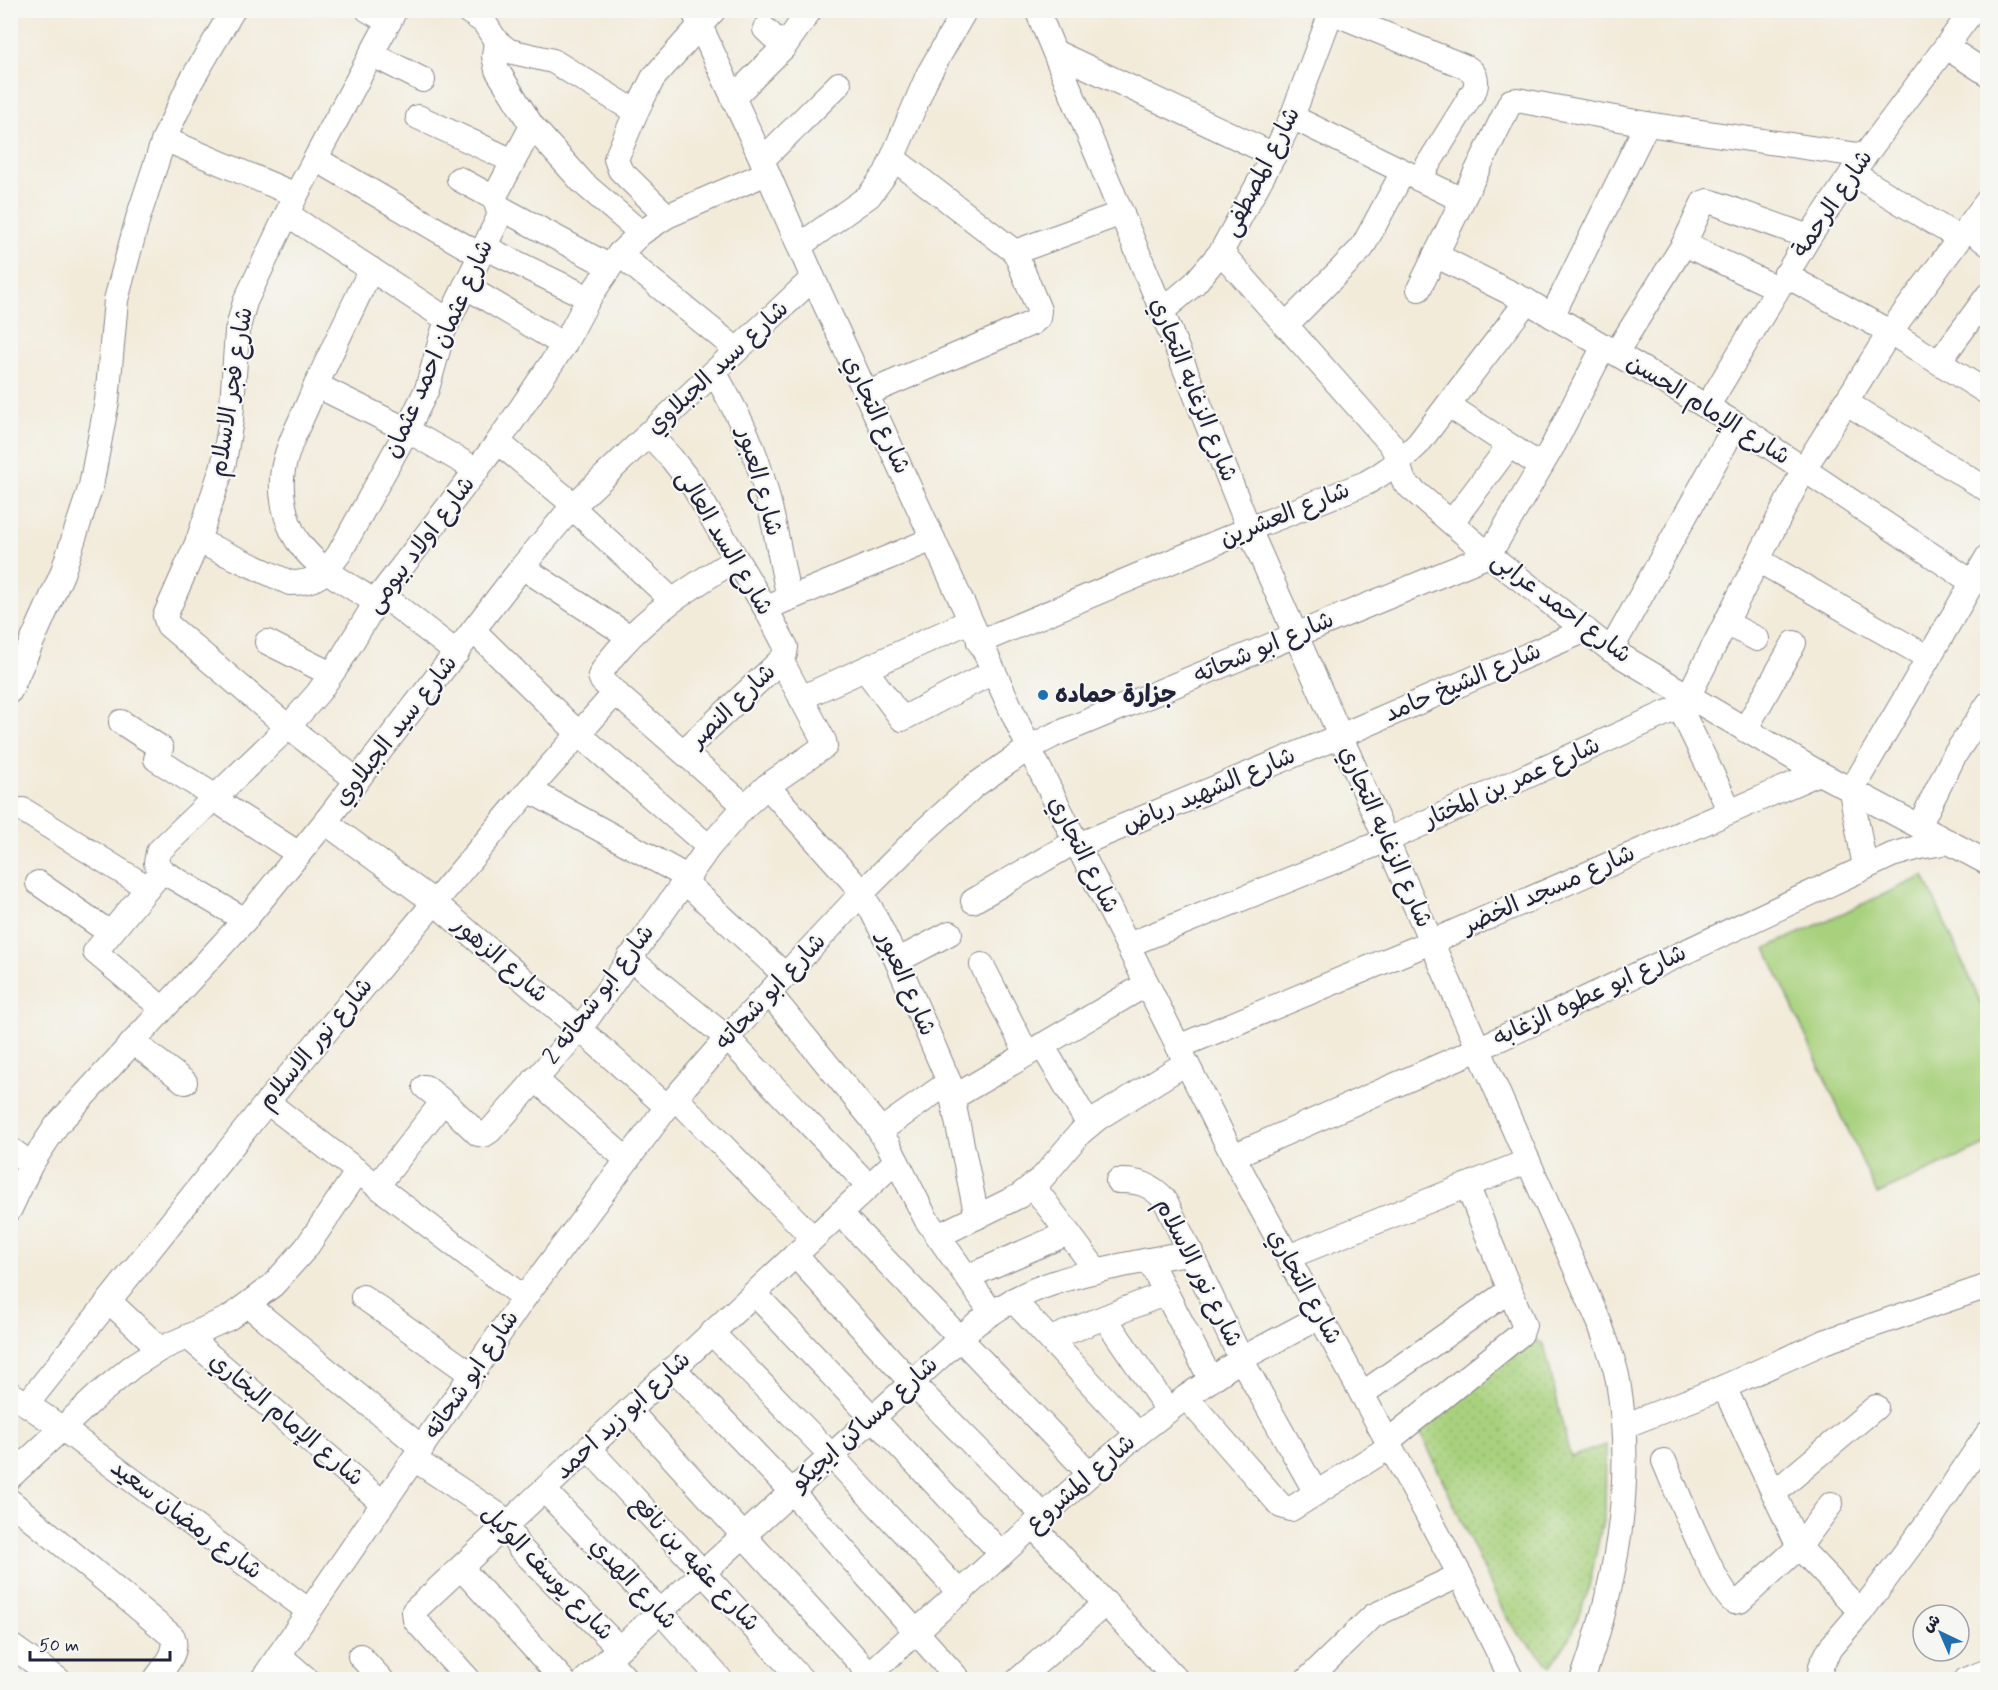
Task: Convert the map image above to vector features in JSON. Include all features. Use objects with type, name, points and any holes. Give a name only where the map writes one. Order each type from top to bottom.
[{"type":"street","points":[[10,691],[62,574],[92,486],[107,401],[116,300],[138,218],[164,139],[190,83],[234,10]]},
{"type":"street","points":[[466,10],[494,26],[509,51],[553,61],[636,112]]},
{"type":"street","points":[[733,98],[784,46],[810,10]]},
{"type":"street","points":[[799,246],[869,196],[886,173],[894,159],[924,84],[965,10]]},
{"type":"street","name":"شارع الزغابه التجاري","points":[[1037,10],[1122,213],[1249,529],[1600,1324],[1618,1378],[1624,1426],[1624,1474],[1620,1522],[1613,1570],[1582,1680]]},
{"type":"street","name":"شارع الرحمة","points":[[1707,407],[1809,237],[1858,165],[1972,10]]},
{"type":"street","points":[[1285,326],[1362,248],[1477,83],[1474,73],[1466,67],[1329,12]]},
{"type":"street","name":"شارع المصطفى","points":[[1162,311],[1194,284],[1221,252],[1292,117],[1329,12]]},
{"type":"street","name":"شارع فجر الاسلام","points":[[357,780],[288,728],[166,622],[165,616],[198,541],[219,482],[228,441],[235,346],[240,316],[250,289],[292,204],[371,54],[384,14]]},
{"type":"street","points":[[667,216],[617,167],[617,156],[653,78],[702,16]]},
{"type":"street","name":"شارع التجاري","points":[[702,16],[733,98],[813,278],[1029,748],[1233,1156],[1460,1575],[1512,1680]]},
{"type":"street","points":[[494,26],[494,56],[497,70],[532,126],[583,183],[641,233]]},
{"type":"street","points":[[765,29],[784,46]]},
{"type":"street","points":[[1946,47],[1988,74]]},
{"type":"street","points":[[1055,52],[1274,155]]},
{"type":"street","points":[[371,54],[423,80]]},
{"type":"street","points":[[765,166],[839,84]]},
{"type":"street","points":[[1419,289],[1511,101],[1517,100],[1858,165],[1963,233],[1988,244]]},
{"type":"street","points":[[418,117],[513,161]]},
{"type":"street","points":[[1292,117],[1462,200]]},
{"type":"street","points":[[1552,316],[1647,124]]},
{"type":"street","name":"شارع عثمان احمد عثمان","points":[[327,571],[339,554],[427,389],[438,346],[448,320],[499,217],[496,202],[513,161],[532,126]]},
{"type":"street","points":[[164,139],[292,204],[371,269],[448,320]]},
{"type":"street","points":[[316,159],[482,251],[589,298]]},
{"type":"street","points":[[866,394],[1032,323],[1038,318],[1039,310],[1015,252],[894,159]]},
{"type":"street","name":"شارع اولاد بيومى","points":[[155,879],[159,852],[288,728],[331,674],[378,598],[498,442],[564,345],[589,298],[614,260],[641,233],[667,216],[765,166]]},
{"type":"street","points":[[459,179],[496,202],[614,260],[737,350]]},
{"type":"street","points":[[1730,811],[1688,702],[1804,469],[1890,332],[1988,200]]},
{"type":"street","points":[[1489,555],[1610,350],[1684,244],[1700,207],[1708,201],[1809,237]]},
{"type":"street","points":[[1015,252],[1122,213]]},
{"type":"street","points":[[1684,244],[1781,282],[1890,332],[1988,393]]},
{"type":"street","name":"شارع احمد عرابى","points":[[1221,252],[1390,443],[1397,455],[1405,483],[1489,555],[1611,650],[1688,702],[1745,730],[1851,791],[1988,863]]},
{"type":"street","name":"شارع الإمام الحسن","points":[[1435,255],[1527,301],[1736,424],[1972,582]]},
{"type":"street","points":[[371,269],[287,450],[282,472],[282,495],[287,518],[296,538],[310,556],[327,571],[378,598],[458,653]]},
{"type":"street","name":"شارع سيد الجبلاوي","points":[[10,1209],[31,1164],[57,1125],[245,920],[458,653],[522,567],[573,506],[813,278]]},
{"type":"street","points":[[465,286],[564,345]]},
{"type":"street","points":[[1939,362],[1988,295]]},
{"type":"street","name":"شارع العشرين","points":[[801,698],[865,669],[975,632],[1366,483],[1398,462],[1418,444],[1527,301]]},
{"type":"street","name":"شارع العبور","points":[[714,372],[739,416],[754,452],[763,481],[789,598]]},
{"type":"street","points":[[316,385],[407,430],[477,470]]},
{"type":"street","points":[[1845,402],[1988,490]]},
{"type":"street","points":[[1448,405],[1541,466]]},
{"type":"street","points":[[1611,650],[1736,424]]},
{"type":"street","name":"شارع السد العالى","points":[[648,433],[693,486],[766,609],[786,647],[781,660]]},
{"type":"street","points":[[498,442],[573,506],[672,600]]},
{"type":"street","points":[[1452,522],[1509,446]]},
{"type":"street","points":[[766,609],[933,539]]},
{"type":"street","points":[[198,541],[290,583],[303,583],[316,579],[327,571]]},
{"type":"street","name":"شارع ابو شحاته","points":[[262,1680],[524,1298],[627,1160],[727,1038],[862,893],[948,807],[1029,748],[1062,732],[1489,555]]},
{"type":"street","points":[[1865,867],[1851,791],[1927,657],[1988,556]]},
{"type":"street","points":[[736,560],[652,615],[630,637],[601,673],[600,678],[745,806]]},
{"type":"street","points":[[1758,560],[1927,657]]},
{"type":"street","points":[[522,567],[630,637]]},
{"type":"street","points":[[1726,623],[1758,639]]},
{"type":"street","name":"شارع الشيخ حامد","points":[[1340,736],[1586,630]]},
{"type":"street","points":[[474,631],[580,735],[709,847]]},
{"type":"street","points":[[267,642],[331,674]]},
{"type":"street","points":[[1745,730],[1794,643]]},
{"type":"street","points":[[781,660],[801,698]]},
{"type":"street","name":"شارع النصر","points":[[684,752],[781,660]]},
{"type":"street","points":[[865,669],[902,719],[993,672]]},
{"type":"street","name":"شارع نور الاسلام","points":[[19,1399],[109,1301],[267,1102],[530,790],[616,692]]},
{"type":"street","name":"شارع ابو شحاته 2","points":[[444,1102],[478,1134],[484,1135],[490,1131],[580,1029],[709,847],[745,806],[767,786],[825,746],[801,698]]},
{"type":"street","name":"شارع عمر بن المختار","points":[[1128,945],[1387,840],[1688,702]]},
{"type":"street","points":[[1919,826],[1954,756],[1988,704]]},
{"type":"street","points":[[121,722],[161,748],[156,759],[299,854]]},
{"type":"street","name":"شارع الشهيد رياض","points":[[973,901],[1077,843],[1340,736]]},
{"type":"street","name":"شارع مسجد الخضر","points":[[938,1236],[1019,1196],[1033,1186],[1089,1125],[1183,1055],[1431,942],[1819,773]]},
{"type":"street","name":"شارع العبور","points":[[767,786],[848,874],[862,893],[897,961],[951,1090],[977,1217]]},
{"type":"street","points":[[530,790],[686,879],[778,984],[880,1131],[915,1200],[992,1312]]},
{"type":"street","points":[[23,810],[155,879],[245,920]]},
{"type":"street","name":"شارع الزهور","points":[[325,822],[434,903],[580,1029],[672,1103],[813,1238]]},
{"type":"street","name":"شارع ابو عطوه الزغابه","points":[[1233,1156],[1478,1049],[1865,867],[1901,852],[1948,842]]},
{"type":"street","points":[[155,879],[95,953],[163,1009]]},
{"type":"street","points":[[39,883],[110,933]]},
{"type":"street","points":[[897,961],[950,933]]},
{"type":"street","points":[[629,958],[727,1038],[869,1186]]},
{"type":"street","points":[[982,965],[1034,1049],[1089,1125]]},
{"type":"street","points":[[880,1131],[951,1090],[1034,1049],[1147,984]]},
{"type":"street","points":[[133,1042],[185,1082]]},
{"type":"street","points":[[535,1079],[627,1160]]},
{"type":"street","points":[[378,1186],[444,1102],[425,1087]]},
{"type":"street","points":[[267,1102],[524,1298]]},
{"type":"street","points":[[10,1149],[31,1164]]},
{"type":"street","name":"شارع ابو زيد احمد","points":[[469,1680],[415,1620],[413,1614],[896,1161]]},
{"type":"street","points":[[1288,1257],[1528,1161]]},
{"type":"street","points":[[10,1477],[115,1380],[160,1350],[229,1318],[273,1285],[296,1261],[358,1171]]},
{"type":"street","name":"شارع نور الاسلام","points":[[1118,1181],[1127,1180],[1145,1184],[1160,1194],[1169,1208],[1242,1359],[1316,1493]]},
{"type":"street","points":[[1105,1318],[1177,1403],[1281,1506],[1291,1509],[1389,1444],[1521,1334],[1524,1325],[1467,1185]]},
{"type":"street","points":[[1033,1186],[1096,1270]]},
{"type":"street","points":[[840,1214],[1090,1474]]},
{"type":"street","points":[[967,1277],[1068,1233]]},
{"type":"street","name":"شارع مساكن ايجيكو","points":[[585,1680],[959,1338],[992,1312],[1040,1287],[1096,1270],[1191,1252]]},
{"type":"street","points":[[795,1255],[1038,1521],[1168,1676]]},
{"type":"street","points":[[1149,1260],[1211,1380]]},
{"type":"street","points":[[1624,1426],[1725,1387],[1824,1342],[1988,1286]]},
{"type":"street","points":[[1362,1394],[1510,1290]]},
{"type":"street","points":[[754,1293],[1002,1554]]},
{"type":"street","points":[[1050,1340],[1166,1293]]},
{"type":"street","points":[[363,1297],[471,1374]]},
{"type":"street","points":[[1013,1300],[1138,1434]]},
{"type":"street","points":[[109,1301],[160,1350]]},
{"type":"street","name":"شارع يوسف الوكيل","points":[[248,1305],[418,1454],[491,1509],[507,1525],[514,1539],[526,1554],[613,1653],[627,1680]]},
{"type":"street","name":"شارع المشروع","points":[[867,1677],[1090,1474],[1177,1403],[1242,1359],[1320,1317]]},
{"type":"street","points":[[712,1333],[831,1455],[960,1593]]},
{"type":"street","name":"شارع الإمام البخاري","points":[[188,1336],[384,1503]]},
{"type":"street","points":[[674,1368],[791,1491],[959,1680]]},
{"type":"street","points":[[1725,1387],[1799,1547],[1861,1612]]},
{"type":"street","name":"شارع رمضان سعيد","points":[[19,1399],[309,1611]]},
{"type":"street","points":[[1774,1493],[1876,1407]]},
{"type":"street","points":[[629,1410],[744,1534],[867,1677]]},
{"type":"street","points":[[1819,1680],[1821,1666],[1830,1648],[1861,1612],[1933,1515],[1988,1433]]},
{"type":"street","name":"شارع عقبه بن نافع","points":[[589,1449],[802,1680]]},
{"type":"street","points":[[1664,1461],[1704,1552],[1730,1600],[1740,1601],[1799,1547],[1831,1504]]},
{"type":"street","name":"شارع الهدي","points":[[544,1490],[660,1611],[721,1680]]},
{"type":"street","points":[[10,1501],[173,1637],[174,1653],[156,1680]]},
{"type":"street","points":[[460,1568],[563,1680]]},
{"type":"street","points":[[1306,1680],[1373,1616],[1460,1575]]},
{"type":"street","points":[[1018,1680],[1106,1603]]},
{"type":"street","points":[[10,1645],[59,1680]]},
{"type":"street","points":[[279,1655],[308,1680]]},
{"type":"street","points":[[360,1656],[382,1680]]},
{"type":"green space","points":[[1924,876],[1987,1017],[1987,1144],[1877,1194],[1766,948]]},
{"type":"green space","points":[[1533,1339],[1544,1344],[1570,1457],[1606,1445],[1605,1511],[1588,1591],[1571,1636],[1551,1666],[1519,1635],[1506,1617],[1419,1429]]},
{"type":"place","name":"جزارة حماده","points":[[1043,695]]}]
